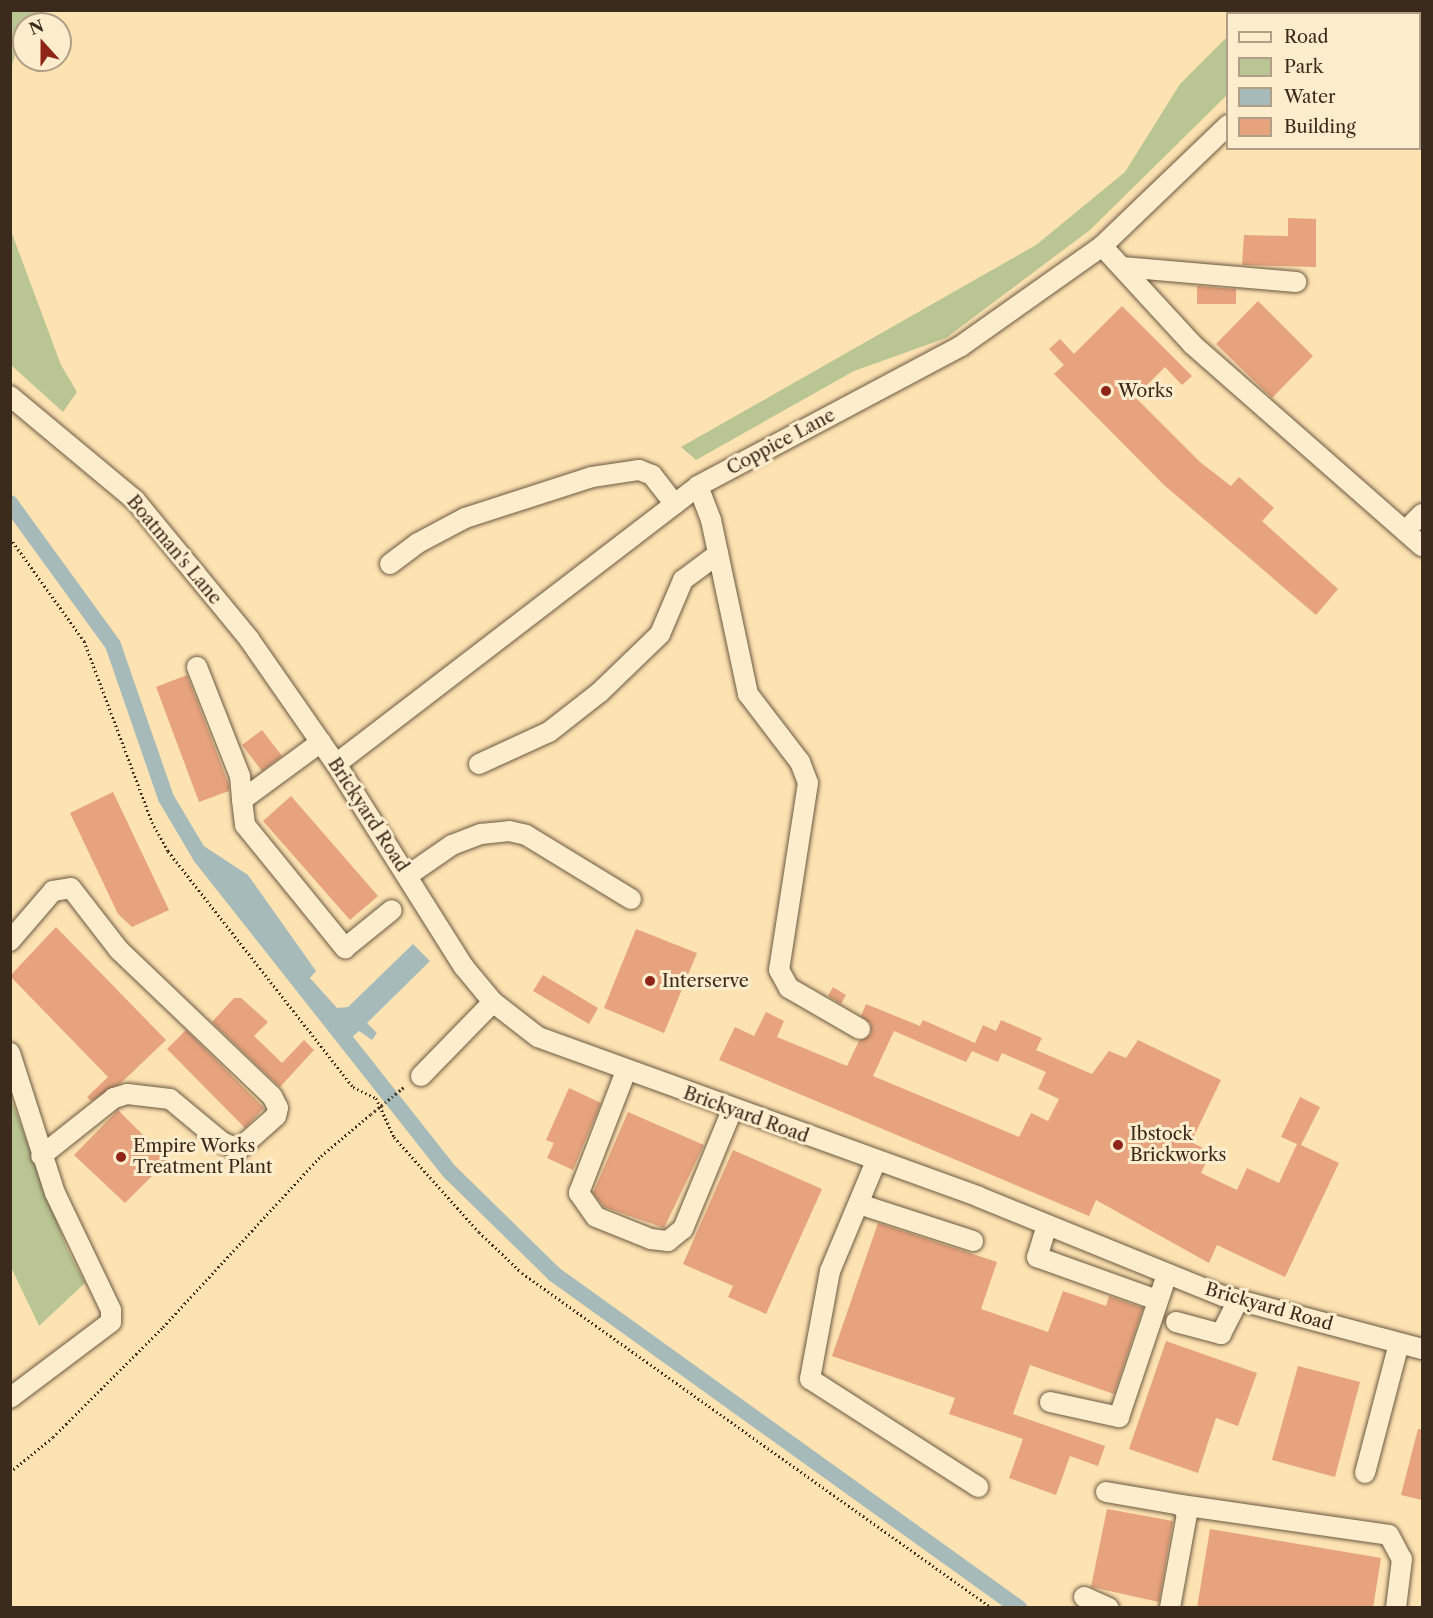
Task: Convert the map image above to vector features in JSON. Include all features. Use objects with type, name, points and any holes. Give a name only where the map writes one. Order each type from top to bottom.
[{"type":"street","name":"Coppice Lane","points":[[336,764],[698,486],[961,346],[1012,307],[1102,246],[1226,126]]},
{"type":"street","points":[[1102,246],[1193,345],[1422,546]]},
{"type":"street","points":[[1122,267],[1296,282]]},
{"type":"street","name":"Boatman's Lane","points":[[10,396],[135,500],[249,639]]},
{"type":"street","points":[[390,564],[418,543],[465,518],[592,477],[639,470],[652,475],[675,504]]},
{"type":"street","points":[[698,486],[718,554],[748,694],[800,762],[808,783],[779,970],[789,988],[860,1029]]},
{"type":"street","points":[[1405,531],[1422,514]]},
{"type":"street","points":[[479,764],[549,732],[599,693],[660,633],[683,580],[718,554]]},
{"type":"street","name":"Brickyard Road","points":[[249,639],[336,764],[464,967],[493,1002],[538,1037],[1047,1225],[1238,1300],[1422,1349]]},
{"type":"street","points":[[197,667],[240,776],[245,825],[345,948],[392,910]]},
{"type":"street","points":[[242,800],[321,742]]},
{"type":"street","points":[[407,876],[452,845],[481,834],[508,831],[526,835],[631,899]]},
{"type":"street","points":[[10,941],[53,891],[71,888],[120,950],[272,1096],[278,1108],[276,1116],[239,1149],[223,1143],[170,1099],[127,1094],[108,1102],[41,1156]]},
{"type":"street","points":[[412,1081],[493,1002]]},
{"type":"street","points":[[10,1053],[41,1156],[111,1310],[111,1322],[10,1398]]},
{"type":"street","points":[[626,1071],[579,1193],[596,1217],[651,1239],[668,1241],[683,1229],[732,1110]]},
{"type":"street","points":[[876,1161],[830,1271],[810,1379],[978,1487]]},
{"type":"street","points":[[859,1204],[973,1241]]},
{"type":"street","points":[[1047,1225],[1036,1257],[1157,1300]]},
{"type":"street","points":[[1050,1402],[1119,1417],[1167,1274]]},
{"type":"street","points":[[1176,1322],[1221,1334],[1238,1300]]},
{"type":"street","points":[[1365,1473],[1400,1343]]},
{"type":"street","points":[[1106,1492],[1181,1505],[1389,1534],[1402,1559],[1396,1608]]},
{"type":"street","points":[[1170,1608],[1187,1514],[1181,1505]]},
{"type":"street","points":[[1084,1597],[1109,1608]]},
{"type":"path","points":[[10,538],[84,641],[152,822],[168,851],[353,1087],[376,1098],[394,1137],[479,1232],[531,1280],[992,1608]]},
{"type":"path","points":[[10,1472],[53,1437],[163,1328],[321,1156],[412,1081]]},
{"type":"green space","points":[[11,10],[43,11],[12,12],[11,69]]},
{"type":"green space","points":[[1226,38],[1226,96],[1090,230],[946,338],[854,371],[696,460],[681,447],[1036,245],[1125,172],[1180,84]]},
{"type":"green space","points":[[11,231],[61,365],[77,392],[63,412],[11,365]]},
{"type":"green space","points":[[10,1096],[67,1248],[85,1283],[39,1326],[11,1267]]},
{"type":"water","points":[[187,835],[248,875],[316,971],[310,978],[337,1008],[348,1007],[413,944],[430,961],[367,1023],[377,1033],[372,1040],[359,1031],[345,1043]]},
{"type":"building","points":[[1288,218],[1316,219],[1316,267],[1242,265],[1244,235],[1288,236]]},
{"type":"building","points":[[1197,286],[1236,289],[1236,304],[1197,304]]},
{"type":"building","points":[[1258,301],[1313,356],[1272,398],[1216,344]]},
{"type":"building","points":[[1122,306],[1192,376],[1182,385],[1165,367],[1135,397],[1200,462],[1231,486],[1239,477],[1274,508],[1262,521],[1338,589],[1316,615],[1164,485],[1054,374],[1064,365],[1049,349],[1060,339],[1074,354]]},
{"type":"building","points":[[187,675],[229,785],[229,791],[199,802],[156,687]]},
{"type":"building","points":[[262,730],[282,756],[262,771],[242,745]]},
{"type":"building","points":[[113,792],[169,910],[132,927],[118,914],[70,813]]},
{"type":"building","points":[[291,796],[378,896],[350,920],[263,821]]},
{"type":"building","points":[[56,927],[166,1040],[121,1083],[91,1101],[87,1097],[108,1077],[10,976]]},
{"type":"building","name":"Interserve","points":[[636,929],[697,953],[664,1033],[604,1008]]},
{"type":"building","points":[[543,975],[598,1008],[589,1024],[533,991]]},
{"type":"building","points":[[833,987],[846,995],[841,1004],[828,996]]},
{"type":"building","points":[[234,998],[241,998],[268,1022],[254,1036],[282,1063],[304,1040],[314,1050],[280,1087],[212,1022]]},
{"type":"building","name":"Ibstock Brickworks","points":[[866,1004],[920,1026],[923,1020],[975,1043],[983,1025],[996,1031],[1001,1020],[1042,1038],[1036,1050],[1092,1074],[1109,1051],[1126,1058],[1138,1040],[1221,1080],[1191,1142],[1211,1152],[1201,1173],[1237,1190],[1247,1168],[1279,1183],[1297,1144],[1281,1137],[1300,1097],[1320,1107],[1301,1145],[1339,1163],[1285,1277],[1217,1245],[1209,1263],[1096,1200],[1089,1216],[719,1060],[735,1027],[754,1036],[766,1012],[784,1021],[777,1037],[847,1066],[859,1041],[871,1034],[871,1024],[861,1016]],"holes":[[[894,1031],[966,1062],[972,1051],[998,1062],[1002,1053],[1046,1072],[1038,1089],[1059,1099],[1048,1121],[1031,1113],[1019,1137],[873,1076]]]},
{"type":"building","points":[[186,1030],[264,1108],[245,1128],[167,1049]]},
{"type":"building","points":[[569,1088],[601,1103],[573,1170],[547,1158],[554,1143],[546,1140]]},
{"type":"building","name":"Empire Works Treatment Plant","points":[[118,1110],[168,1160],[125,1203],[74,1155]]},
{"type":"building","points":[[628,1112],[704,1145],[664,1228],[604,1207],[593,1193]]},
{"type":"building","points":[[733,1150],[822,1189],[766,1314],[728,1297],[733,1286],[683,1264]]},
{"type":"building","points":[[878,1223],[997,1262],[981,1309],[1048,1332],[1063,1291],[1106,1306],[1109,1296],[1143,1308],[1114,1394],[1030,1365],[1013,1414],[1105,1446],[1098,1466],[1070,1456],[1056,1495],[1009,1478],[1023,1439],[949,1414],[955,1398],[832,1356]]},
{"type":"building","points":[[1166,1341],[1257,1373],[1238,1426],[1216,1418],[1198,1473],[1129,1449]]},
{"type":"building","points":[[1298,1366],[1360,1382],[1335,1477],[1272,1460]]},
{"type":"building","points":[[1418,1429],[1422,1429],[1422,1500],[1401,1495]]},
{"type":"building","points":[[1107,1509],[1173,1521],[1159,1602],[1091,1587]]},
{"type":"building","points":[[1210,1529],[1381,1558],[1373,1608],[1197,1608]]},
{"type":"waterway","points":[[10,503],[113,645],[166,798],[201,857],[450,1172],[554,1274],[1019,1608]]},
{"type":"place","name":"Works","points":[[1106,391]]},
{"type":"place","name":"Interserve","points":[[650,981]]},
{"type":"place","name":"Ibstock Brickworks","points":[[1118,1145]]},
{"type":"place","name":"Empire Works Treatment Plant","points":[[121,1157]]}]
